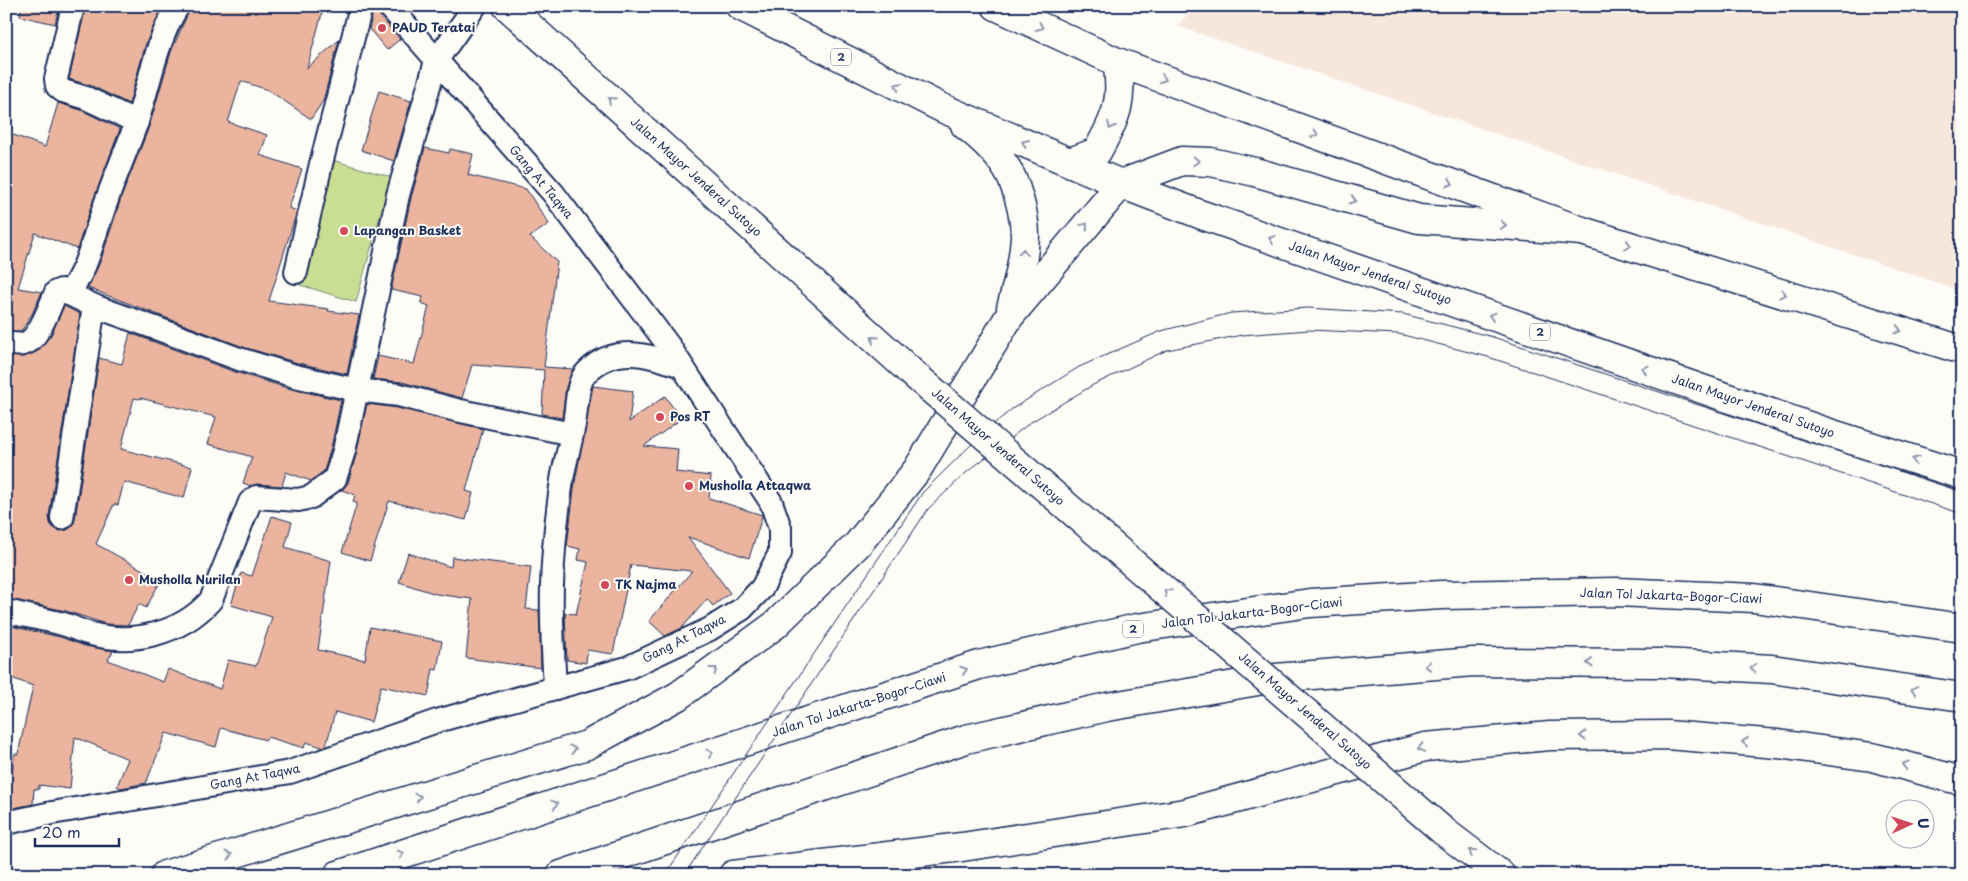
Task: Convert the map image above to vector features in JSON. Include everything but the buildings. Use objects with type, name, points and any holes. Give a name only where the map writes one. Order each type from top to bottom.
[{"type":"highway","name":"Jalan Mayor Jenderal Sutoyo","points":[[506,6],[910,371],[1442,830],[1501,875]]},
{"type":"highway","name":"Jalan Mayor Jenderal Sutoyo","points":[[740,6],[942,108],[1121,184],[1202,215],[1789,419],[1962,475]]},
{"type":"highway","points":[[996,6],[1117,62],[1582,231],[1962,350]]},
{"type":"highway","points":[[1070,162],[1097,152],[1113,122],[1119,102],[1121,82],[1117,62]]},
{"type":"highway","points":[[942,108],[980,136],[1004,164],[1019,198],[1025,235],[1021,272],[1008,317]]},
{"type":"highway","points":[[166,875],[587,745],[678,696],[774,625],[858,544],[917,470],[1008,317],[1121,184],[1182,160],[1211,162],[1255,172],[1419,219],[1582,231]]},
{"type":"highway","name":"Jalan Tol Jakarta–Bogor–Ciawi","points":[[338,875],[979,665],[1137,628],[1310,603],[1441,595],[1616,592],[1754,598],[1962,628]]},
{"type":"highway","points":[[561,875],[966,739],[1107,707],[1275,678],[1473,662],[1662,664],[1772,669],[1962,697]]},
{"type":"highway","points":[[733,875],[962,847],[1185,813],[1425,747],[1550,736],[1667,735],[1778,744],[1872,757],[1962,781]]},
{"type":"street","points":[[73,6],[56,86],[137,122]]},
{"type":"street","points":[[68,294],[77,282],[90,252],[101,215],[137,122],[159,47],[168,24],[178,6]]},
{"type":"street","points":[[296,272],[320,164],[361,6]]},
{"type":"street","name":"Gang At Taqwa","points":[[6,824],[52,813],[290,772],[436,721],[627,668],[710,629],[742,609],[762,588],[780,553],[780,528],[771,502],[669,346],[553,194],[389,6]]},
{"type":"street","points":[[6,612],[64,624],[89,634],[122,638],[147,637],[172,628],[201,611],[211,600],[217,589],[238,529],[250,502],[256,496],[298,500],[316,494],[335,479],[344,451],[398,195],[436,61],[475,6]]},
{"type":"street","points":[[6,343],[23,344],[31,340],[48,312],[56,292],[61,290],[94,306],[239,359],[295,376],[357,390],[399,395],[456,410],[572,434]]},
{"type":"street","points":[[62,518],[94,306]]},
{"type":"street","points":[[554,688],[552,586],[562,479],[581,380],[593,367],[606,360],[629,353],[651,356],[681,366]]},
{"type":"shaded area","points":[[1195,6],[1962,6],[1962,291],[1177,26]]},
{"type":"green space","name":"Lapangan Basket","points":[[332,160],[391,177],[356,302],[297,284]]},
{"type":"tram line","points":[[665,875],[923,492],[983,433],[1012,409],[1079,367],[1161,331],[1231,313],[1308,308],[1403,314],[1493,337],[1962,492]]},
{"type":"tram line","points":[[684,875],[928,509],[967,472],[1031,422],[1093,385],[1167,350],[1242,335],[1309,330],[1399,334],[1488,357],[1962,514]]},
{"type":"place","name":"PAUD Teratai","points":[[382,28]]},
{"type":"place","name":"Lapangan Basket","points":[[344,231]]},
{"type":"place","name":"Pos RT","points":[[660,417]]},
{"type":"place","name":"Musholla Attaqwa","points":[[689,486]]},
{"type":"place","name":"Musholla Nurilan","points":[[129,580]]},
{"type":"place","name":"TK Najma","points":[[605,585]]}]
